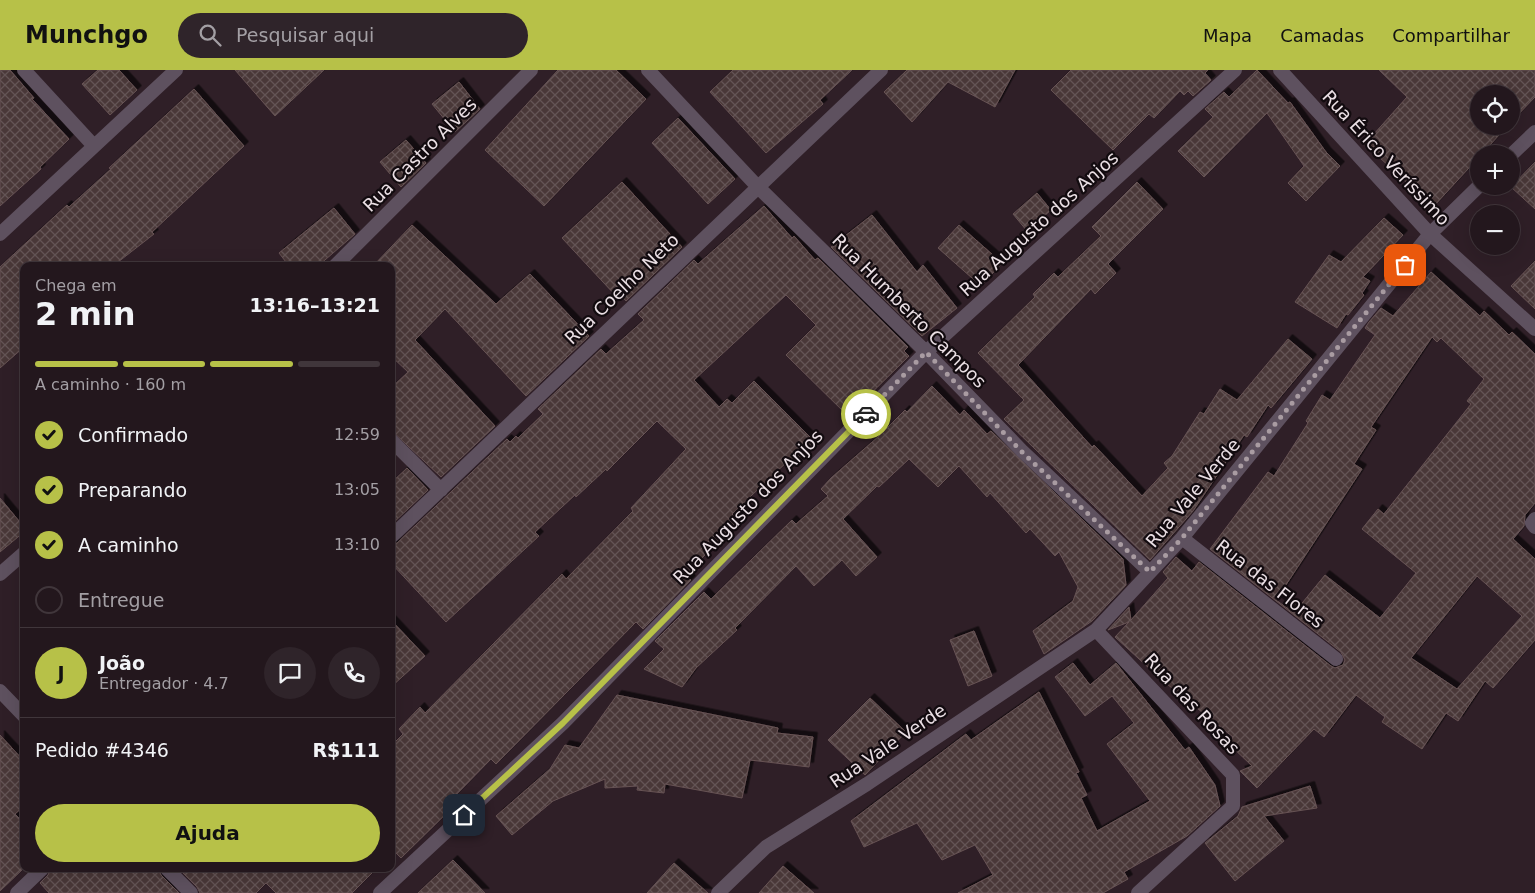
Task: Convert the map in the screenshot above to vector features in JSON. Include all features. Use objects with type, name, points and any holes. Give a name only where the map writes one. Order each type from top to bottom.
[{"type":"street","points":[[24,70],[93,146]]},
{"type":"street","points":[[0,234],[176,70]]},
{"type":"street","name":"Rua Castro Alves","points":[[339,262],[531,70]]},
{"type":"street","name":"Rua Humberto Campos","points":[[648,70],[757,186],[926,352],[1022,452],[1150,572]]},
{"type":"street","name":"Rua Coelho Neto","points":[[395,533],[757,186],[881,70]]},
{"type":"street","name":"Rua Augusto dos Anjos","points":[[380,893],[563,723],[926,352],[1235,70]]},
{"type":"street","name":"Rua Érico Veríssimo","points":[[1280,70],[1430,234],[1535,329]]},
{"type":"street","points":[[1520,146],[1535,132]]},
{"type":"street","name":"Rua Vale Verde","points":[[718,893],[766,847],[874,779],[1096,630],[1182,538],[1430,234],[1470,195]]},
{"type":"street","points":[[395,444],[441,490]]},
{"type":"street","points":[[1535,519],[1532,523],[1535,527]]},
{"type":"street","name":"Rua das Flores","points":[[1182,538],[1336,659]]},
{"type":"street","points":[[0,574],[20,556]]},
{"type":"street","name":"Rua das Rosas","points":[[1096,630],[1233,775],[1232,806],[1138,893]]},
{"type":"street","points":[[0,691],[20,712]]},
{"type":"street","points":[[17,893],[39,872]]},
{"type":"street","points":[[170,872],[191,893]]},
{"type":"building","points":[[0,70],[10,70],[34,98],[32,99],[69,139],[40,167],[41,169],[0,206]]},
{"type":"building","points":[[98,70],[119,70],[137,90],[110,115],[82,84]]},
{"type":"building","points":[[235,70],[324,70],[275,116]]},
{"type":"building","points":[[558,70],[616,70],[646,99],[544,206],[485,150]]},
{"type":"building","points":[[733,70],[852,70],[820,100],[823,104],[766,153],[710,92]]},
{"type":"building","points":[[907,70],[1015,70],[995,107],[948,82],[912,122],[884,92]]},
{"type":"building","points":[[1071,70],[1208,70],[1205,73],[1211,80],[1193,96],[1188,91],[1184,95],[1180,91],[1154,118],[1149,114],[1113,150],[1051,90]]},
{"type":"building","points":[[1257,70],[1288,103],[1290,102],[1326,152],[1340,166],[1306,201],[1288,183],[1304,166],[1267,113],[1204,177],[1178,151],[1213,117],[1205,109],[1224,92],[1229,97]]},
{"type":"building","points":[[1379,70],[1535,70],[1535,97],[1520,113],[1520,85],[1470,85],[1470,135],[1499,135],[1490,145],[1470,145],[1470,167],[1433,207],[1365,144],[1407,97]]},
{"type":"building","points":[[459,82],[480,109],[455,132],[432,104]]},
{"type":"building","points":[[194,89],[244,146],[152,232],[154,234],[118,262],[20,262],[20,350],[0,368],[0,267],[67,205],[69,207],[111,169],[109,168]]},
{"type":"building","points":[[678,118],[735,179],[708,204],[652,143]]},
{"type":"building","points":[[406,140],[426,163],[401,187],[380,162]]},
{"type":"building","points":[[1535,162],[1535,209],[1520,195],[1520,178]]},
{"type":"building","points":[[622,182],[682,247],[626,301],[619,293],[616,296],[562,238]]},
{"type":"building","points":[[1137,182],[1163,209],[1108,264],[1116,273],[1095,294],[1091,289],[1018,365],[1092,447],[1094,445],[1142,496],[1168,468],[1164,463],[1172,456],[1200,412],[1204,414],[1220,389],[1237,400],[1288,339],[1312,359],[1271,408],[1268,405],[1247,437],[1244,435],[1193,511],[1150,560],[1004,419],[1024,400],[978,353],[1035,297],[1033,294],[1054,273],[1058,277],[1101,236],[1092,227]]},
{"type":"building","points":[[1037,193],[1051,210],[1027,231],[1013,214]]},
{"type":"building","points":[[764,206],[792,238],[794,236],[815,260],[818,258],[908,347],[904,351],[909,356],[848,416],[786,355],[816,325],[786,295],[694,380],[719,407],[727,399],[732,403],[754,381],[815,442],[794,463],[790,459],[732,514],[738,520],[686,575],[691,580],[643,629],[636,622],[496,764],[491,759],[450,801],[455,805],[401,858],[395,852],[395,742],[403,734],[399,729],[420,707],[425,713],[562,574],[566,579],[633,511],[631,508],[686,449],[657,421],[607,471],[606,469],[576,497],[575,495],[535,532],[539,536],[446,622],[395,567],[395,544],[507,439],[510,442],[516,436],[518,438],[543,414],[538,409],[601,349],[606,354],[644,320],[638,314],[694,260],[698,264]]},
{"type":"building","points":[[334,208],[355,234],[323,262],[286,262],[279,253]]},
{"type":"building","points":[[872,215],[917,272],[923,265],[957,308],[922,336],[831,247]]},
{"type":"building","points":[[1384,218],[1403,235],[1363,277],[1370,281],[1362,293],[1364,295],[1348,315],[1346,314],[1337,328],[1295,302],[1329,255],[1341,262]]},
{"type":"building","points":[[412,225],[496,304],[530,274],[589,336],[526,396],[445,309],[415,340],[495,426],[441,477],[395,434],[395,384],[408,372],[395,360],[395,262],[377,262]]},
{"type":"building","points":[[959,225],[1002,263],[981,286],[938,248]]},
{"type":"building","points":[[1535,261],[1535,309],[1511,286]]},
{"type":"building","points":[[1431,272],[1480,316],[1484,311],[1509,335],[1512,332],[1535,354],[1535,503],[1525,515],[1524,526],[1513,539],[1535,559],[1535,640],[1493,688],[1485,681],[1458,721],[1446,713],[1422,749],[1382,722],[1385,717],[1356,695],[1324,737],[1314,729],[1257,788],[1240,771],[1252,766],[1228,743],[1233,737],[1162,680],[1115,637],[1129,622],[1108,630],[1129,607],[1131,620],[1168,578],[1163,572],[1176,557],[1192,571],[1199,562],[1331,666],[1335,668],[1343,665],[1345,660],[1341,652],[1210,549],[1268,472],[1274,476],[1308,423],[1306,421],[1322,395],[1330,400],[1375,335],[1365,328],[1369,322],[1381,308],[1393,316]],"holes":[[[1432,337],[1437,342],[1441,338],[1484,379],[1467,401],[1471,404],[1384,514],[1378,509],[1362,529],[1416,573],[1380,618],[1325,575],[1294,613],[1276,600],[1362,469],[1354,464],[1376,430],[1371,427]],[[1477,576],[1522,616],[1457,689],[1411,658]]]},
{"type":"building","points":[[932,386],[960,415],[964,410],[987,434],[991,431],[1123,559],[1126,585],[1092,621],[1044,654],[1033,631],[1073,601],[1078,587],[1059,552],[1055,556],[1030,529],[1026,533],[990,493],[987,497],[959,466],[938,487],[909,459],[879,487],[877,486],[843,519],[877,557],[856,576],[842,560],[814,586],[796,566],[735,628],[737,630],[696,668],[682,687],[644,669],[664,649],[655,641],[704,592],[711,599],[792,520],[796,524],[828,496],[821,489],[831,478],[879,436],[905,410],[907,412]]},
{"type":"building","points":[[407,468],[428,490],[395,521],[395,479]]},
{"type":"building","points":[[0,498],[20,522],[20,535],[0,552]]},
{"type":"building","points":[[395,624],[425,656],[395,683]]},
{"type":"building","points":[[974,631],[992,676],[968,686],[950,640]]},
{"type":"building","points":[[1073,663],[1090,685],[1116,663],[1185,750],[1189,747],[1215,785],[1220,806],[1187,836],[1124,872],[1128,879],[1103,893],[958,893],[993,875],[975,845],[942,860],[917,823],[864,847],[851,821],[966,734],[971,740],[1039,692],[1079,772],[1076,773],[1087,795],[1081,798],[1097,831],[1150,801],[1107,744],[1134,723],[1112,696],[1085,716],[1055,677]]},
{"type":"building","points":[[617,695],[778,728],[777,733],[813,737],[809,767],[750,760],[742,798],[665,784],[664,793],[637,790],[638,786],[605,788],[605,779],[553,801],[512,835],[496,816],[550,769],[565,745],[579,748]]},
{"type":"building","points":[[870,698],[906,732],[865,775],[828,740]]},
{"type":"building","points":[[0,735],[20,757],[20,810],[15,814],[20,819],[20,872],[0,891]]},
{"type":"building","points":[[1310,786],[1317,808],[1264,816],[1284,841],[1235,881],[1205,843],[1238,816],[1242,807]]},
{"type":"building","points":[[453,860],[485,893],[418,893]]},
{"type":"building","points":[[674,863],[708,893],[647,893]]},
{"type":"building","points":[[783,866],[814,893],[759,893]]},
{"type":"building","points":[[50,872],[160,872],[179,893],[49,893],[40,883]]},
{"type":"building","points":[[182,872],[373,872],[352,893],[276,893],[266,883],[256,893],[200,893],[197,887]]},
{"type":"way so far","points":[[866,414],[926,352],[1022,452],[1150,572],[1182,538],[1405,265]]},
{"type":"route","points":[[464,815],[563,723],[866,414]]}]
